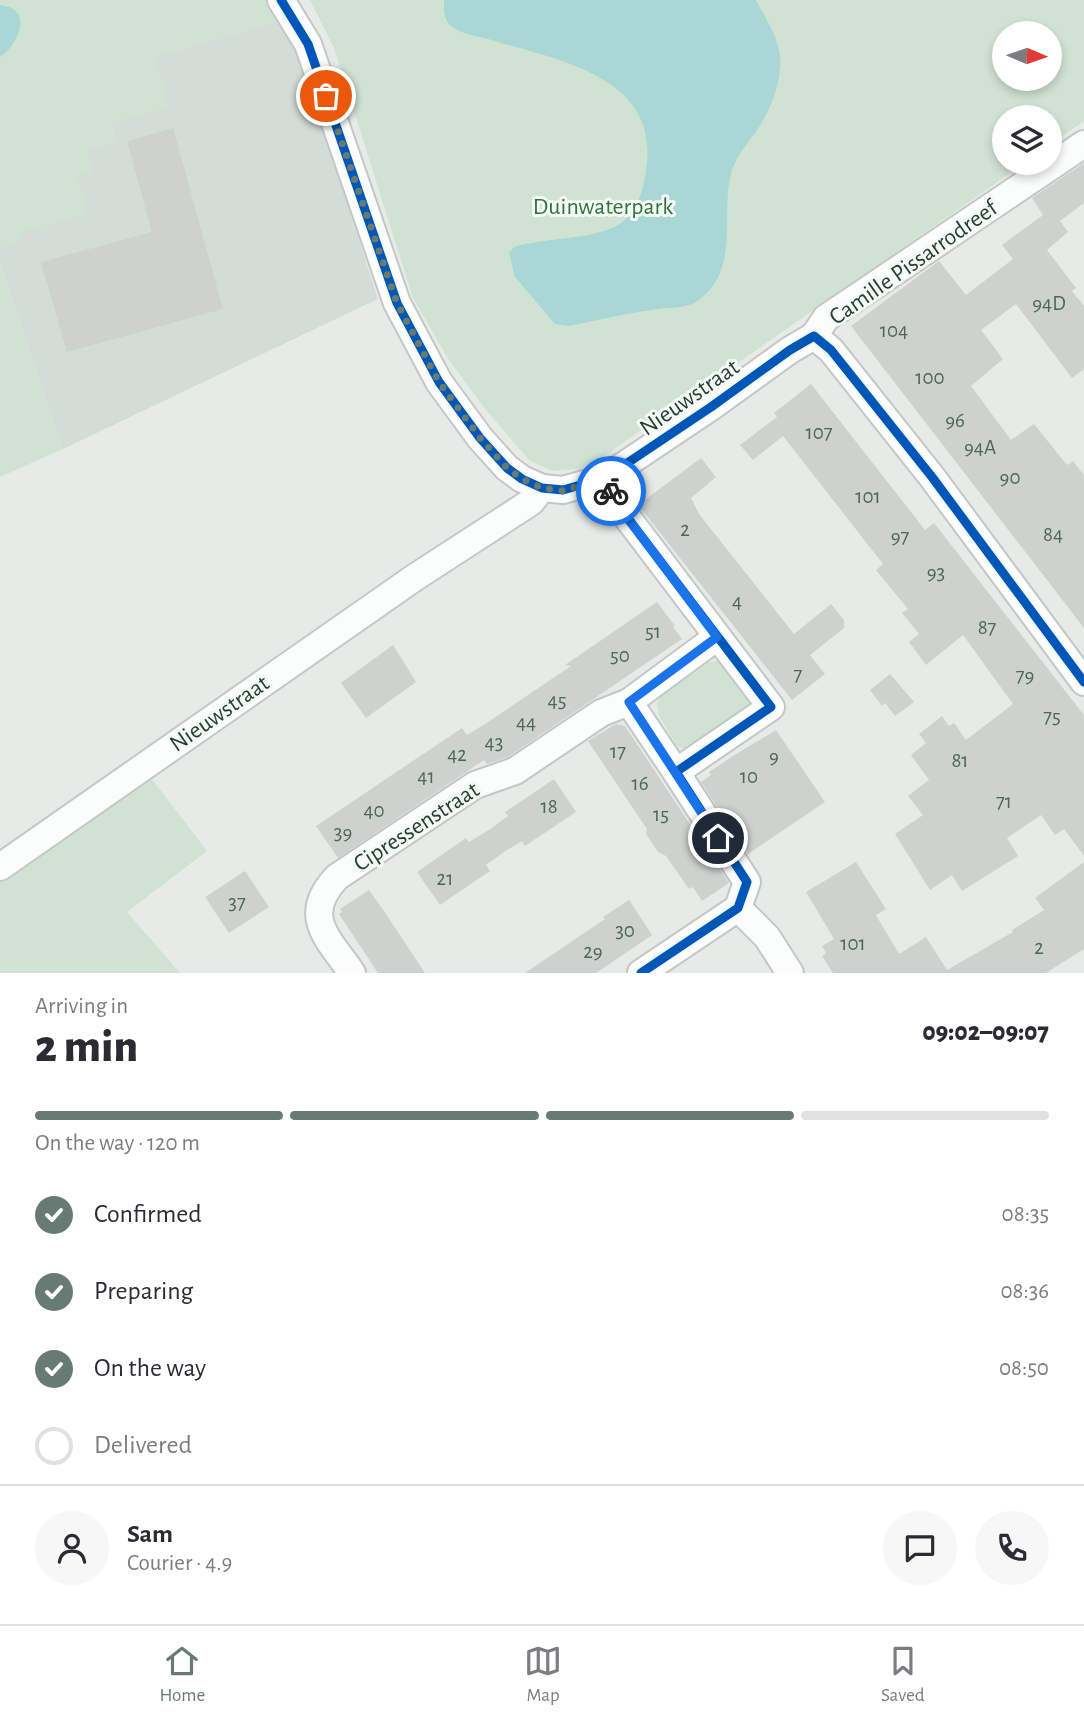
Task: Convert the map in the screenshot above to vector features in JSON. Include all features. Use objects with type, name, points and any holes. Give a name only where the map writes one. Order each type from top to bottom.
[{"type":"street","points":[[281,0],[308,44],[393,292],[439,382],[480,438],[507,468],[542,488]]},
{"type":"street","name":"Camille Pissarrodreef","points":[[814,337],[825,318],[1084,144]]},
{"type":"street","points":[[814,337],[831,350],[932,477],[1084,682]]},
{"type":"street","name":"Nieuwstraat","points":[[0,867],[414,578],[531,502],[542,488],[563,491],[605,478],[790,350],[814,337]]},
{"type":"street","points":[[605,478],[620,508],[771,707],[676,772]]},
{"type":"street","name":"Cipressenstraat","points":[[352,973],[320,926],[320,900],[337,877],[475,785],[515,771],[601,713],[629,702],[717,637]]},
{"type":"street","points":[[629,702],[747,882],[738,908],[641,973]]},
{"type":"street","points":[[738,908],[767,937],[790,973]]},
{"type":"shaded area","points":[[279,14],[297,46],[378,299],[63,449],[0,263],[0,98],[116,142],[110,123],[154,56],[274,22]]},
{"type":"green space","points":[[0,0],[266,0],[279,14],[274,22],[154,56],[168,107],[110,123],[116,142],[86,151],[92,172],[77,176],[87,214],[21,232],[22,240],[0,248]]},
{"type":"green space","name":"Duinwaterpark","points":[[310,0],[1084,0],[1084,121],[1062,137],[1062,105],[992,105],[992,175],[1008,175],[607,454],[579,469],[552,471],[530,461],[485,409],[447,357],[413,298],[334,48]]},
{"type":"green space","points":[[0,263],[63,449],[0,477]]},
{"type":"green space","points":[[724,661],[751,700],[750,709],[693,748],[677,746],[659,716],[657,702],[662,695],[709,662]]},
{"type":"green space","points":[[148,774],[207,851],[127,912],[180,973],[0,973],[0,880]]},
{"type":"water","points":[[444,0],[756,0],[777,42],[779,78],[768,111],[732,170],[727,204],[725,256],[712,286],[699,300],[685,306],[636,312],[569,326],[555,324],[515,277],[509,253],[514,247],[593,234],[618,225],[630,215],[643,185],[647,139],[638,114],[622,94],[601,78],[549,57],[460,31],[446,20]]},
{"type":"water","points":[[0,5],[17,13],[20,27],[13,44],[0,57]]},
{"type":"building","points":[[173,128],[223,309],[67,352],[41,262],[152,232],[127,141]]},
{"type":"building","points":[[1084,163],[1084,203],[1060,221],[1068,232],[1047,250],[1076,288],[1072,291],[1084,306],[1084,369],[1072,378],[1016,304],[981,330],[1003,359],[971,386],[1011,440],[1034,424],[1067,465],[1073,461],[1084,475],[1084,628],[851,326],[939,261],[966,295],[1013,259],[1002,245],[1043,215],[1032,198]]},
{"type":"building","points":[[811,384],[925,530],[934,523],[1084,715],[1084,856],[1064,829],[1055,835],[1041,815],[1007,838],[1018,856],[962,891],[952,875],[930,890],[895,834],[923,815],[908,796],[929,780],[911,755],[926,743],[919,734],[942,716],[949,726],[954,723],[966,740],[1013,704],[963,635],[926,665],[909,642],[919,634],[902,613],[908,609],[876,570],[883,564],[783,436],[753,460],[740,445],[777,417],[774,413]]},
{"type":"building","points":[[701,458],[716,477],[691,498],[699,514],[794,634],[831,604],[844,620],[844,628],[810,655],[825,674],[792,700],[638,505]]},
{"type":"building","points":[[657,602],[682,639],[508,757],[487,764],[484,760],[338,858],[316,826],[462,728],[467,735],[488,722],[571,666],[565,665]]},
{"type":"building","points":[[393,645],[416,682],[366,718],[341,683]]},
{"type":"building","points":[[890,674],[914,702],[895,716],[885,703],[882,706],[870,690]]},
{"type":"building","points":[[616,724],[625,726],[729,883],[702,901],[693,887],[689,889],[666,856],[658,852],[646,834],[647,829],[588,741]]},
{"type":"building","points":[[776,730],[825,802],[748,854],[701,782],[711,775],[709,772]]},
{"type":"building","points":[[554,779],[576,812],[525,846],[522,841],[504,852],[486,865],[490,871],[440,905],[417,872],[466,838],[469,842],[489,830],[508,816],[505,812]]},
{"type":"building","points":[[856,862],[886,909],[876,915],[899,954],[926,937],[947,970],[1013,932],[1012,930],[1044,910],[1035,898],[1084,862],[1084,949],[1046,973],[833,973],[822,956],[826,953],[822,946],[834,939],[806,892]]},
{"type":"building","points":[[245,871],[269,907],[229,933],[205,897]]},
{"type":"building","points":[[369,890],[425,973],[378,973],[339,914],[342,912],[340,909]]},
{"type":"building","points":[[629,900],[652,935],[596,973],[525,973],[605,919],[603,917]]},
{"type":"cycle path","points":[[281,0],[308,44],[397,303],[439,382],[480,438],[507,468],[522,479],[542,488],[563,490],[605,478],[814,336],[831,350],[932,477],[1084,682]]},
{"type":"cycle path","points":[[605,478],[620,508],[771,707],[676,772],[747,882],[738,908],[641,973]]},
{"type":"way so far","points":[[326,96],[397,303],[439,382],[480,438],[507,468],[522,479],[542,488],[563,491],[605,478],[611,491]]},
{"type":"route","points":[[611,491],[620,508],[717,637],[629,702],[718,838]]}]
